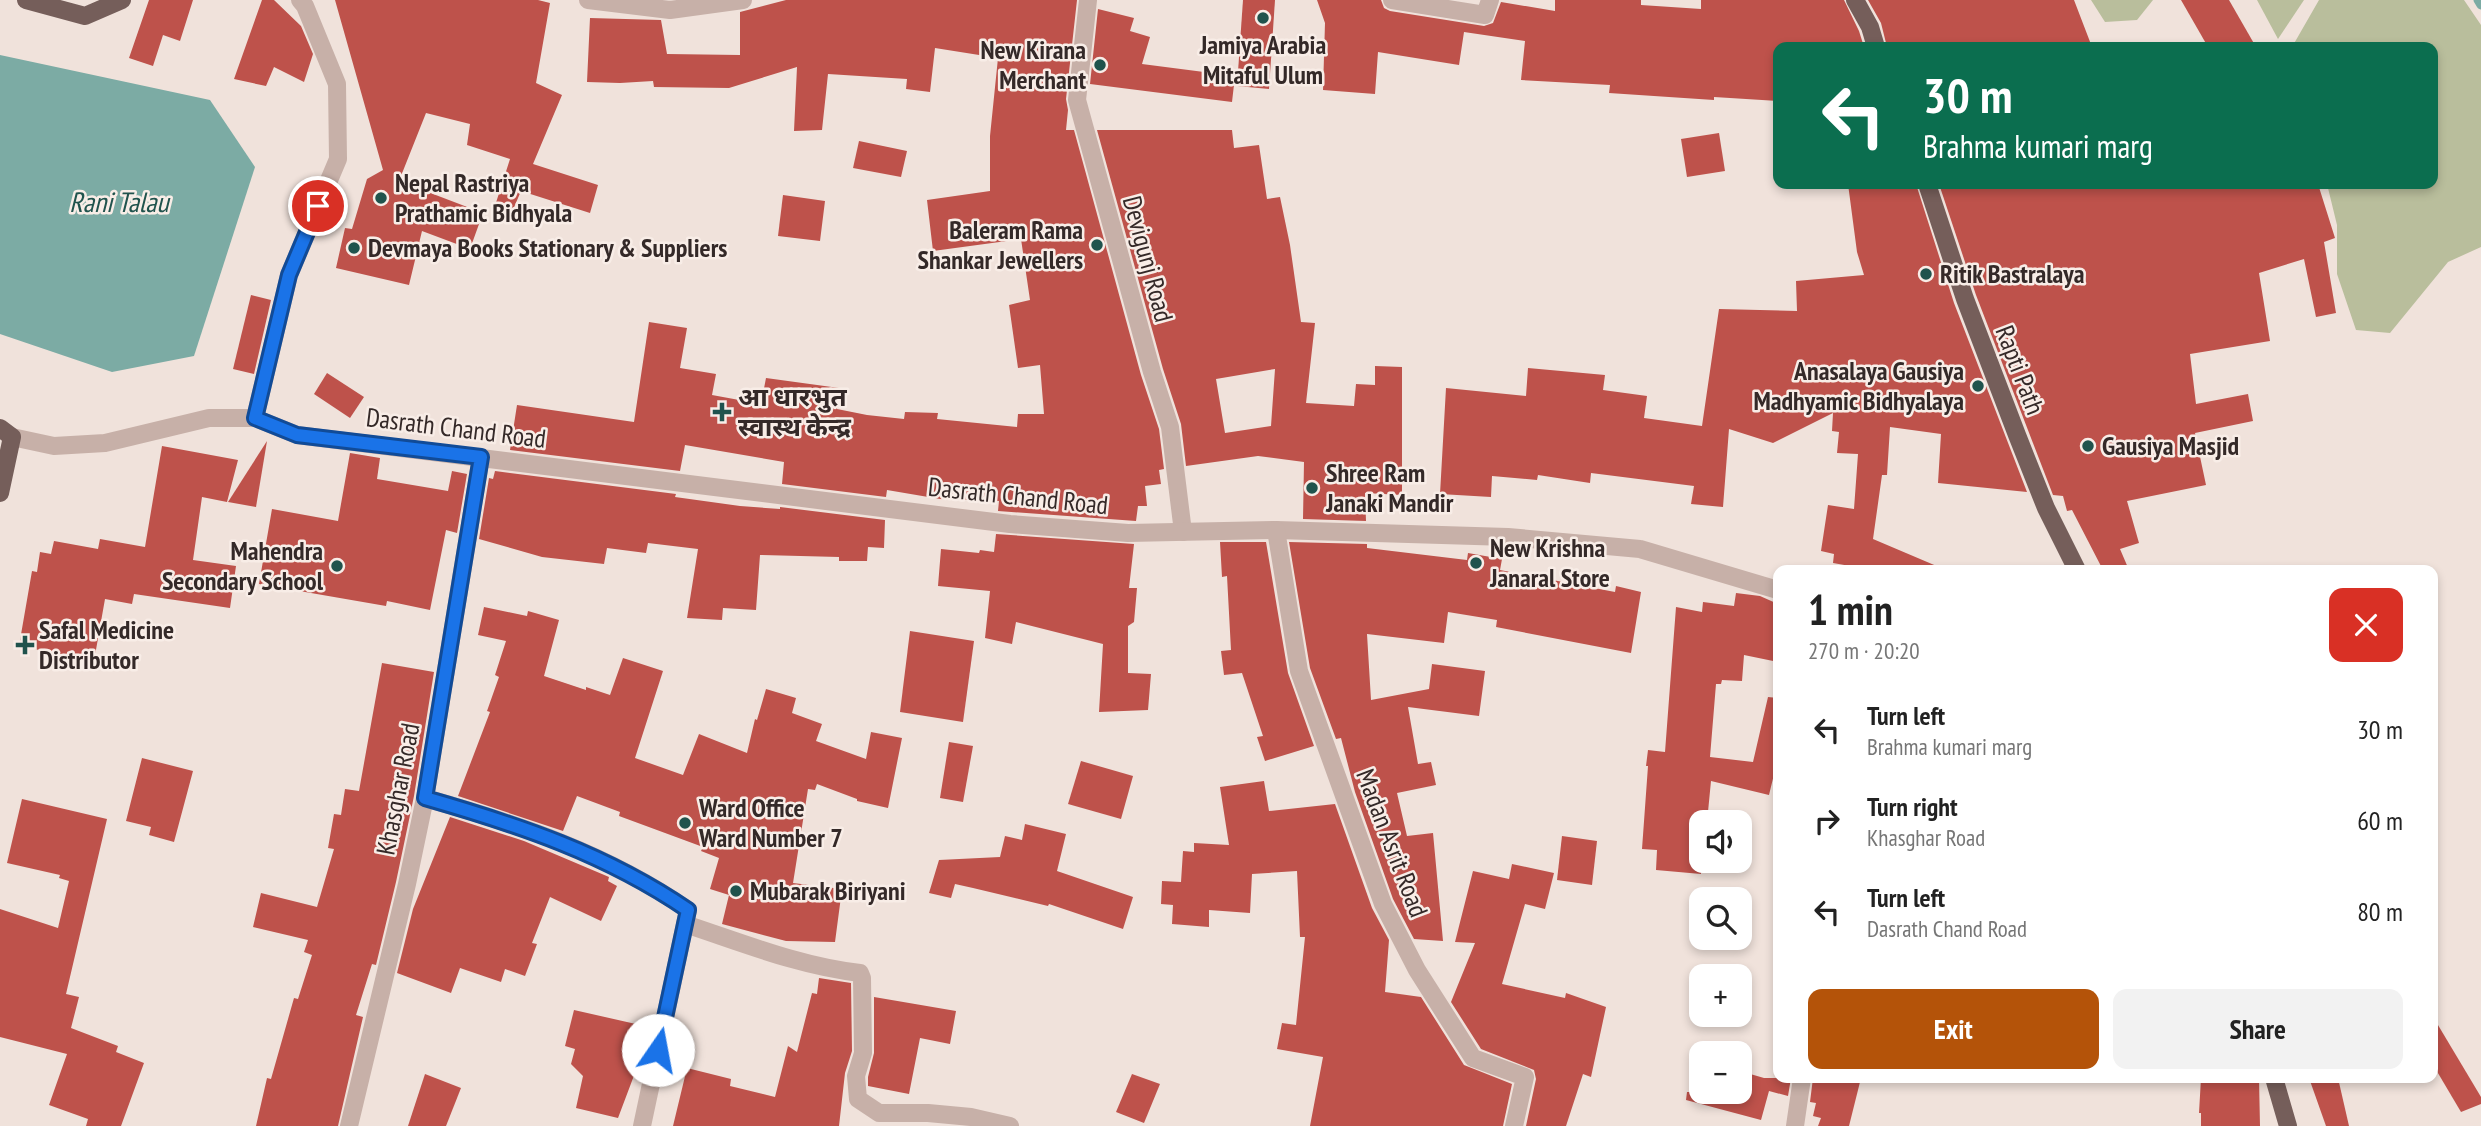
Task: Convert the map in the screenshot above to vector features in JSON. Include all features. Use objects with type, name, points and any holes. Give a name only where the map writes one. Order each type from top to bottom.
[{"type":"main road","points":[[26,0],[85,16],[122,0]]},
{"type":"main road","points":[[1855,0],[1870,27],[1874,42]]},
{"type":"main road","name":"Rapti Path","points":[[1929,189],[1965,299],[2017,435],[2046,508],[2074,565]]},
{"type":"main road","points":[[0,493],[6,433]]},
{"type":"main road","points":[[2275,1083],[2288,1126]]},
{"type":"street","points":[[6,433],[54,446],[93,444],[209,418],[255,418],[289,275],[338,159],[337,84],[305,6],[300,0]]},
{"type":"street","points":[[588,0],[670,10],[743,0]]},
{"type":"street","name":"Devigunj Road","points":[[1088,0],[1077,100],[1152,372],[1170,426],[1183,532]]},
{"type":"street","points":[[1392,0],[1485,15],[1490,0]]},
{"type":"street","name":"Dasrath Chand Road","points":[[255,418],[297,435],[1010,524],[1128,534],[1276,530],[1508,537],[1640,549],[1773,589]]},
{"type":"street","name":"Khasghar Road","points":[[349,1126],[425,798],[481,457]]},
{"type":"street","name":"Madan Asrit Road","points":[[1276,530],[1299,671],[1383,904],[1417,970],[1473,1058],[1525,1077],[1514,1126]]},
{"type":"street","points":[[425,798],[508,822],[601,860],[657,888],[688,910],[642,1126]]},
{"type":"street","points":[[685,924],[784,958],[831,970],[860,973],[863,1052],[856,1076],[858,1099],[879,1113],[928,1113],[971,1117],[1010,1126]]},
{"type":"street","points":[[1795,1126],[1801,1083]]},
{"type":"green space","points":[[2091,0],[2153,0],[2137,20],[2105,22]]},
{"type":"green space","points":[[2257,0],[2304,0],[2278,39]]},
{"type":"green space","points":[[2319,0],[2464,0],[2481,25],[2481,247],[2448,262],[2390,333],[2356,330],[2337,274],[2337,225],[2328,189],[2438,189],[2438,42],[2295,42]]},
{"type":"water","name":"Rani Talau","points":[[0,55],[210,100],[255,167],[194,356],[112,372],[0,334]]},
{"type":"building","points":[[149,0],[193,0],[180,41],[163,35],[153,66],[129,58]]},
{"type":"building","points":[[262,0],[274,0],[301,26],[313,54],[304,82],[274,67],[266,86],[234,79]]},
{"type":"building","points":[[335,0],[538,0],[550,3],[536,83],[562,95],[533,164],[598,185],[590,213],[521,191],[509,219],[493,212],[510,159],[467,145],[470,124],[426,113],[399,181],[483,213],[470,249],[422,231],[409,285],[336,268],[345,228],[352,229],[367,179],[383,170]]},
{"type":"building","points":[[786,0],[1077,0],[1066,99],[1066,130],[1074,130],[1141,375],[1159,429],[1164,469],[1159,470],[1161,484],[1145,486],[1147,506],[1138,506],[1136,521],[998,511],[999,501],[940,499],[887,490],[886,497],[782,484],[784,462],[685,445],[680,471],[510,450],[517,405],[634,422],[649,322],[687,328],[680,368],[716,374],[712,395],[761,404],[766,378],[839,388],[837,409],[867,415],[904,419],[905,412],[938,413],[937,419],[1017,427],[1018,414],[1044,414],[1040,365],[1018,368],[1009,305],[1030,300],[1021,239],[933,251],[927,200],[990,191],[990,136],[998,58],[935,48],[930,92],[906,89],[907,79],[828,74],[822,130],[794,131],[797,67],[729,88],[654,87],[653,81],[587,82],[590,18],[661,20],[667,54],[740,55],[740,12]]},
{"type":"building","points":[[1243,0],[1275,0],[1269,89],[1237,86]]},
{"type":"building","points":[[1317,0],[1381,0],[1384,8],[1390,11],[1484,26],[1493,23],[1501,2],[1555,11],[1555,0],[1641,0],[1641,5],[1701,9],[1701,0],[1844,0],[1862,42],[1773,42],[1773,101],[1714,97],[1714,100],[1609,93],[1610,85],[1521,80],[1525,41],[1464,32],[1459,65],[1378,52],[1375,94],[1323,90],[1325,23]]},
{"type":"building","points":[[1868,0],[2074,0],[2090,42],[1886,42],[1881,23]]},
{"type":"building","points":[[2181,0],[2229,0],[2253,42],[2205,42]]},
{"type":"building","points":[[1098,9],[1134,18],[1130,31],[1150,37],[1142,64],[1235,76],[1232,102],[1090,84]]},
{"type":"building","points":[[1097,130],[1232,130],[1234,148],[1259,145],[1267,199],[1280,197],[1301,322],[1315,323],[1306,403],[1354,406],[1356,384],[1375,385],[1375,366],[1402,367],[1402,495],[1365,493],[1366,521],[1303,519],[1304,462],[1258,456],[1186,466],[1181,424],[1163,369]],"holes":[[[1275,369],[1271,426],[1225,433],[1216,379]]]},
{"type":"building","points":[[1719,133],[1725,171],[1687,177],[1681,139]]},
{"type":"building","points":[[859,141],[907,151],[901,177],[853,168]]},
{"type":"building","points":[[1849,189],[1918,189],[1954,303],[2027,492],[1938,483],[1941,434],[1890,427],[1887,475],[1882,475],[1873,539],[1934,565],[1844,565],[1833,563],[1834,554],[1821,551],[1828,505],[1854,509],[1858,454],[1837,453],[1839,432],[1832,431],[1833,413],[1773,443],[1729,429],[1723,507],[1691,504],[1694,486],[1591,473],[1590,483],[1538,475],[1537,480],[1492,476],[1491,497],[1440,494],[1446,388],[1526,396],[1528,368],[1605,375],[1603,390],[1647,396],[1644,418],[1702,426],[1719,309],[1797,311],[1796,281],[1864,275],[1857,252]]},
{"type":"building","points":[[1941,189],[2320,189],[2335,238],[2324,242],[2336,313],[2316,317],[2304,259],[2259,273],[2270,341],[2190,354],[2196,404],[2248,394],[2253,421],[2195,433],[2206,485],[2127,501],[2139,543],[2120,549],[2127,565],[2100,565],[2072,510],[2067,511],[2063,496],[2053,495],[1976,295]]},
{"type":"building","points":[[783,195],[825,201],[820,241],[778,236]]},
{"type":"building","points":[[251,295],[271,300],[254,374],[233,369]]},
{"type":"building","points":[[327,373],[364,397],[350,418],[314,394]]},
{"type":"building","points":[[267,441],[256,507],[228,502]]},
{"type":"building","points":[[162,446],[238,460],[227,502],[202,497],[193,560],[236,566],[230,608],[134,594],[132,604],[105,599],[94,661],[19,646],[32,571],[37,572],[40,552],[51,554],[54,541],[98,549],[100,539],[145,547]]},
{"type":"building","points":[[350,453],[380,458],[377,479],[448,491],[452,471],[467,474],[457,533],[446,530],[430,610],[387,601],[386,606],[259,584],[272,509],[338,521]]},
{"type":"building","points":[[495,471],[676,494],[675,497],[740,506],[780,507],[885,520],[884,548],[868,547],[867,561],[839,561],[839,557],[760,555],[756,610],[723,608],[722,620],[687,618],[698,549],[648,543],[646,553],[607,548],[604,564],[542,557],[479,539],[489,478],[493,479]]},
{"type":"building","points":[[996,534],[1134,544],[1129,588],[1137,588],[1134,622],[1128,626],[1128,673],[1151,674],[1148,710],[1099,712],[1103,644],[1016,622],[1012,644],[985,638],[990,591],[938,586],[941,549],[994,552]]},
{"type":"building","points":[[1220,542],[1266,542],[1288,673],[1314,746],[1265,761],[1257,737],[1263,736],[1242,673],[1224,675],[1221,651],[1231,650],[1227,576],[1222,577]]},
{"type":"building","points":[[1289,542],[1367,544],[1367,548],[1467,560],[1468,553],[1502,559],[1500,570],[1615,592],[1616,586],[1641,592],[1631,653],[1496,627],[1497,620],[1448,612],[1444,643],[1367,634],[1371,700],[1429,689],[1432,664],[1485,671],[1479,716],[1408,707],[1418,764],[1431,762],[1436,785],[1397,793],[1407,836],[1433,833],[1443,941],[1414,939],[1393,899],[1355,792],[1341,738],[1336,739],[1310,668]]},
{"type":"building","points":[[1736,593],[1760,596],[1773,602],[1773,661],[1744,655],[1742,681],[1722,680],[1721,684],[1716,684],[1710,757],[1753,762],[1768,697],[1773,698],[1773,779],[1769,795],[1711,781],[1708,810],[1689,810],[1689,873],[1656,870],[1657,850],[1642,849],[1648,750],[1665,752],[1676,607],[1702,612],[1703,602],[1734,606]]},
{"type":"building","points":[[484,607],[527,616],[528,611],[559,620],[544,676],[610,695],[623,658],[663,671],[635,758],[683,775],[699,734],[747,753],[766,689],[796,698],[792,713],[822,724],[816,741],[866,759],[871,732],[902,738],[888,808],[857,801],[817,784],[815,790],[808,789],[793,883],[842,889],[835,942],[786,941],[722,924],[729,895],[710,889],[719,858],[701,851],[703,847],[619,816],[620,812],[577,796],[563,831],[458,796],[490,712],[487,711],[499,677],[495,675],[506,641],[478,635]]},
{"type":"building","points":[[910,631],[974,641],[963,722],[900,712]]},
{"type":"building","points":[[382,663],[434,672],[414,796],[396,882],[376,965],[372,964],[356,1015],[363,1017],[338,1126],[256,1126],[267,1078],[271,1079],[294,998],[298,999],[312,955],[304,952],[308,940],[253,927],[261,893],[317,907],[334,849],[328,848],[334,814],[341,815],[345,789],[359,791]]},
{"type":"building","points":[[949,742],[973,746],[963,802],[940,798]]},
{"type":"building","points":[[142,758],[193,771],[174,842],[149,835],[151,827],[126,821]]},
{"type":"building","points":[[1081,761],[1133,776],[1121,819],[1068,804]]},
{"type":"building","points":[[1264,781],[1269,811],[1335,804],[1372,908],[1389,940],[1385,992],[1421,997],[1464,1065],[1512,1084],[1503,1126],[1310,1126],[1323,1057],[1277,1049],[1282,1023],[1296,1025],[1305,937],[1300,937],[1297,871],[1252,874],[1250,913],[1209,910],[1209,927],[1172,924],[1173,905],[1161,904],[1162,881],[1181,882],[1183,851],[1194,852],[1194,843],[1229,845],[1220,787]]},
{"type":"building","points":[[22,799],[107,819],[66,994],[79,997],[71,1028],[118,1046],[116,1052],[144,1063],[121,1126],[86,1126],[88,1119],[49,1105],[67,1054],[0,1037],[0,909],[58,928],[69,881],[59,878],[60,875],[7,863]]},
{"type":"building","points":[[450,817],[524,841],[609,877],[608,881],[617,886],[601,921],[550,897],[532,943],[537,944],[525,976],[505,969],[501,982],[460,968],[451,993],[397,973],[413,909]]},
{"type":"building","points":[[1025,824],[1066,834],[1057,871],[1133,897],[1123,929],[1049,904],[1048,906],[955,884],[951,898],[929,893],[939,860],[1000,857],[1005,836],[1022,840]]},
{"type":"building","points":[[1562,836],[1597,841],[1592,885],[1557,880]]},
{"type":"building","points":[[1512,864],[1554,873],[1545,909],[1525,904],[1502,984],[1565,998],[1566,993],[1606,1007],[1591,1077],[1583,1074],[1566,1126],[1526,1126],[1536,1079],[1534,1070],[1481,1049],[1451,1002],[1475,943],[1455,942],[1473,871],[1509,879]]},
{"type":"building","points":[[819,978],[851,983],[852,1051],[845,1073],[839,1126],[673,1126],[687,1068],[731,1079],[730,1086],[775,1097],[788,1046],[797,1052],[812,993],[817,994]]},
{"type":"building","points":[[874,997],[956,1011],[950,1044],[920,1038],[909,1094],[868,1086],[874,1053]]},
{"type":"building","points":[[574,1010],[649,1027],[644,1049],[618,1118],[576,1108],[583,1076],[571,1064],[575,1049],[565,1046]]},
{"type":"building","points":[[2438,1025],[2481,1097],[2481,1104],[2461,1112],[2438,1073]]},
{"type":"building","points":[[425,1074],[461,1088],[446,1126],[408,1126]]},
{"type":"building","points":[[1132,1074],[1160,1084],[1144,1123],[1116,1112]]},
{"type":"building","points":[[1752,1074],[1773,1078],[1773,1083],[1790,1083],[1788,1096],[1769,1091],[1761,1120],[1701,1104],[1752,1104]]},
{"type":"building","points":[[1812,1083],[1860,1083],[1849,1126],[1818,1126],[1821,1118],[1813,1116],[1816,1103],[1810,1102]]},
{"type":"building","points":[[2201,1083],[2259,1083],[2260,1126],[2201,1126]]},
{"type":"building","points":[[2311,1083],[2339,1083],[2349,1126],[2326,1126]]},
{"type":"waterway","points":[[2478,0],[2481,5]]},
{"type":"place","name":"Jamiya Arabia Mitaful Ulum","points":[[1263,18]]},
{"type":"place","name":"New Kirana Merchant","points":[[1100,65]]},
{"type":"place","name":"Nepal Rastriya Prathamic Bidhyala","points":[[381,198]]},
{"type":"place","name":"Baleram Rama Shankar Jewellers","points":[[1097,245]]},
{"type":"place","name":"Devmaya Books Stationary & Suppliers","points":[[354,248]]},
{"type":"place","name":"Ritik Bastralaya","points":[[1926,274]]},
{"type":"place","name":"Anasalaya Gausiya Madhyamic Bidhyalaya","points":[[1978,386]]},
{"type":"place","name":"आ धारभुत स्वास्थ केन्द्र","points":[[722,412]]},
{"type":"place","name":"Gausiya Masjid","points":[[2088,446]]},
{"type":"place","name":"Shree Ram Janaki Mandir","points":[[1312,488]]},
{"type":"place","name":"New Krishna Janaral Store","points":[[1476,563]]},
{"type":"place","name":"Mahendra Secondary School","points":[[337,566]]},
{"type":"place","name":"Safal Medicine Distributor","points":[[25,645]]},
{"type":"place","name":"Ward Office Ward Number 7","points":[[685,823]]},
{"type":"place","name":"Mubarak Biriyani","points":[[736,891]]},
{"type":"route","points":[[318,206],[289,275],[255,418],[297,435],[481,457],[425,798],[508,822],[601,860],[657,888],[688,910],[658,1050]]}]
